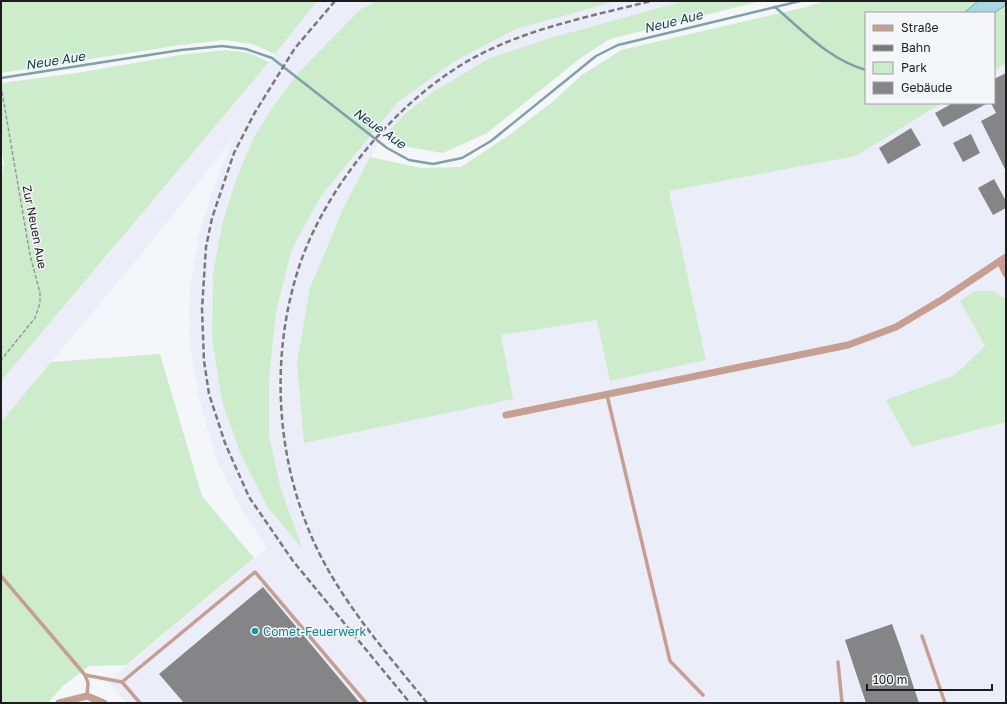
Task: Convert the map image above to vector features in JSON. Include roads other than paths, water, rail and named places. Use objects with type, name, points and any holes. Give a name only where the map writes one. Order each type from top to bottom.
[{"type":"street","points":[[506,415],[848,345],[896,327],[943,299],[1006,257]]},
{"type":"street","points":[[1000,262],[1006,274]]},
{"type":"street","points":[[59,703],[87,696],[104,703]]},
{"type":"lane","points":[[607,395],[670,661],[703,695]]},
{"type":"lane","points":[[122,682],[255,572],[366,703]]},
{"type":"lane","points":[[1,576],[85,675],[88,683],[87,696]]},
{"type":"lane","points":[[922,636],[944,703]]},
{"type":"lane","points":[[838,662],[842,703]]},
{"type":"lane","points":[[85,675],[122,682],[140,703]]},
{"type":"water","points":[[978,1],[1006,1],[1006,5],[995,12],[965,12]]},
{"type":"waterway","name":"Neue Aue","points":[[1,78],[181,50],[222,46],[246,49],[272,58],[387,148],[409,160],[433,164],[462,158],[491,141],[596,56],[618,45],[800,1]]},
{"type":"waterway","points":[[775,7],[829,52],[865,70]]},
{"type":"railway","points":[[335,1],[295,48],[254,114],[234,153],[212,218],[206,247],[202,309],[204,361],[209,394],[225,443],[249,497],[293,561],[410,703]]},
{"type":"railway","points":[[427,703],[376,640],[344,596],[317,548],[306,523],[296,492],[288,461],[283,428],[281,363],[284,330],[290,298],[299,267],[311,236],[327,205],[347,175],[393,120],[419,96],[447,74],[475,57],[539,30],[651,1]]},
{"type":"place","name":"Comet-Feuerwerk","points":[[255,631]]}]
